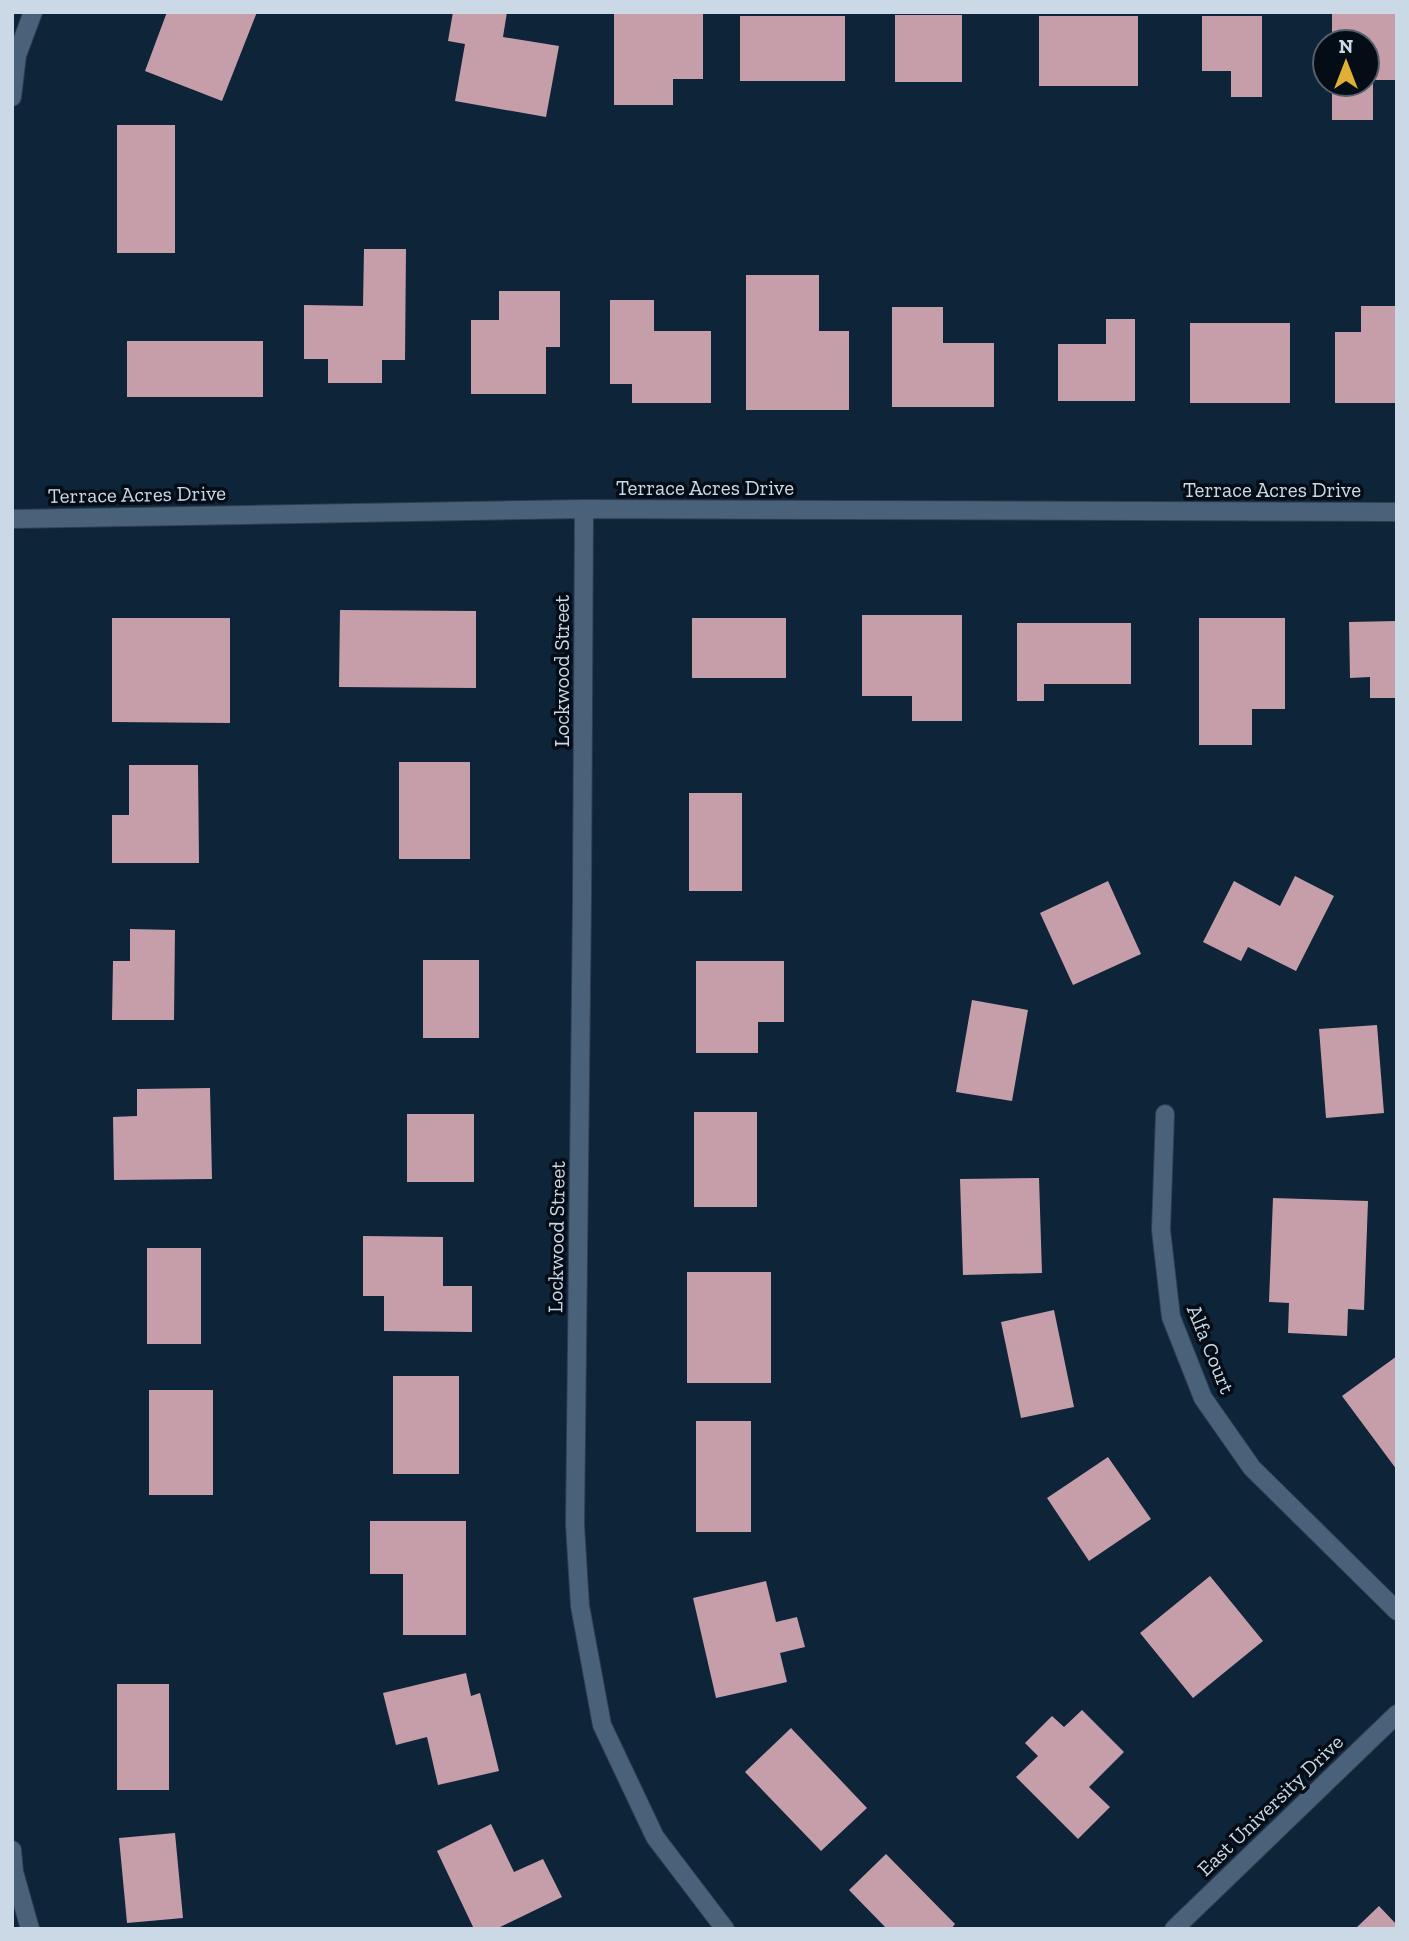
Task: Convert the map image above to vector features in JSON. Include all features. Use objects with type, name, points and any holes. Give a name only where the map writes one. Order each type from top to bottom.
[{"type":"street","points":[[12,97],[17,55],[33,12]]},
{"type":"street","name":"Terrace Acres Drive","points":[[12,519],[584,509],[1397,512]]},
{"type":"street","name":"Lockwood Street","points":[[584,509],[583,887],[575,1525],[580,1606],[602,1725],[654,1837],[725,1929]]},
{"type":"street","name":"Alfa Court","points":[[1165,1114],[1161,1230],[1171,1317],[1203,1398],[1252,1468],[1397,1611]]},
{"type":"street","name":"East University Drive","points":[[1174,1929],[1397,1714]]},
{"type":"street","points":[[12,1850],[14,1872],[30,1929]]},
{"type":"building","points":[[167,12],[257,12],[222,101],[145,71]]},
{"type":"building","points":[[453,12],[507,12],[503,37],[559,46],[546,117],[455,101],[465,44],[448,41]]},
{"type":"building","points":[[1332,12],[1397,12],[1397,80],[1381,80],[1381,28],[1332,28]]},
{"type":"building","points":[[614,14],[703,14],[703,79],[673,79],[673,105],[614,105]]},
{"type":"building","points":[[895,15],[962,15],[962,82],[895,82]]},
{"type":"building","points":[[740,16],[845,16],[845,81],[740,81]]},
{"type":"building","points":[[1039,16],[1138,16],[1138,86],[1039,86]]},
{"type":"building","points":[[1202,16],[1262,16],[1262,97],[1231,97],[1231,71],[1202,71]]},
{"type":"building","points":[[1332,98],[1373,98],[1373,120],[1332,120]]},
{"type":"building","points":[[117,125],[175,125],[175,253],[117,253]]},
{"type":"building","points":[[364,249],[406,249],[405,360],[382,360],[382,383],[328,383],[328,359],[304,359],[304,305],[363,306]]},
{"type":"building","points":[[746,275],[819,275],[819,331],[849,331],[849,410],[746,410]]},
{"type":"building","points":[[499,291],[560,291],[560,347],[546,347],[546,394],[471,394],[471,320],[499,320]]},
{"type":"building","points":[[610,300],[654,300],[654,331],[711,331],[711,403],[632,403],[632,384],[610,384]]},
{"type":"building","points":[[1361,306],[1397,306],[1397,403],[1335,403],[1335,332],[1361,332]]},
{"type":"building","points":[[892,307],[943,307],[943,343],[994,343],[994,407],[892,407]]},
{"type":"building","points":[[1106,319],[1135,319],[1135,401],[1058,401],[1058,344],[1106,344]]},
{"type":"building","points":[[1190,323],[1290,323],[1290,403],[1190,403]]},
{"type":"building","points":[[127,341],[263,341],[263,397],[127,397]]},
{"type":"building","points":[[340,610],[476,611],[476,688],[339,687]]},
{"type":"building","points":[[862,615],[962,615],[962,721],[912,721],[912,696],[862,696]]},
{"type":"building","points":[[112,618],[230,618],[230,723],[112,722]]},
{"type":"building","points":[[692,618],[786,618],[786,678],[692,678]]},
{"type":"building","points":[[1199,618],[1285,618],[1285,709],[1252,709],[1252,745],[1199,745]]},
{"type":"building","points":[[1397,621],[1397,698],[1370,698],[1370,677],[1350,678],[1349,622]]},
{"type":"building","points":[[1017,623],[1131,623],[1131,684],[1044,684],[1044,701],[1017,701]]},
{"type":"building","points":[[399,762],[470,762],[470,859],[399,859]]},
{"type":"building","points":[[129,765],[198,765],[199,863],[112,863],[112,815],[129,815]]},
{"type":"building","points":[[689,793],[742,793],[742,891],[689,891]]},
{"type":"building","points":[[1295,876],[1334,896],[1296,971],[1248,947],[1241,961],[1203,942],[1234,881],[1280,906]]},
{"type":"building","points":[[1108,881],[1141,954],[1073,985],[1040,913]]},
{"type":"building","points":[[130,929],[175,930],[174,1020],[112,1020],[113,961],[130,961]]},
{"type":"building","points":[[423,960],[479,960],[479,1038],[423,1038]]},
{"type":"building","points":[[696,961],[784,961],[784,1022],[758,1022],[758,1053],[696,1053]]},
{"type":"building","points":[[972,1000],[1028,1010],[1012,1101],[956,1092]]},
{"type":"building","points":[[1377,1025],[1384,1113],[1326,1118],[1319,1029]]},
{"type":"building","points":[[210,1088],[212,1179],[114,1180],[113,1117],[137,1116],[137,1089]]},
{"type":"building","points":[[694,1112],[757,1112],[757,1207],[694,1207]]},
{"type":"building","points":[[407,1114],[474,1114],[474,1182],[407,1182]]},
{"type":"building","points":[[1039,1178],[1042,1273],[963,1275],[960,1179]]},
{"type":"building","points":[[1273,1198],[1368,1201],[1364,1310],[1348,1309],[1347,1336],[1288,1333],[1289,1303],[1269,1302]]},
{"type":"building","points":[[363,1236],[443,1237],[443,1286],[472,1286],[472,1332],[384,1331],[384,1296],[363,1296]]},
{"type":"building","points":[[147,1248],[201,1248],[201,1344],[147,1344]]},
{"type":"building","points":[[687,1272],[771,1272],[771,1383],[687,1383]]},
{"type":"building","points":[[1054,1310],[1074,1407],[1021,1418],[1001,1322]]},
{"type":"building","points":[[1397,1356],[1397,1470],[1342,1396]]},
{"type":"building","points":[[393,1376],[459,1376],[459,1474],[393,1474]]},
{"type":"building","points":[[149,1390],[213,1390],[213,1495],[149,1495]]},
{"type":"building","points":[[696,1421],[751,1421],[751,1532],[696,1532]]},
{"type":"building","points":[[1108,1457],[1151,1519],[1089,1561],[1047,1498]]},
{"type":"building","points":[[370,1521],[466,1521],[466,1635],[403,1635],[403,1574],[370,1574]]},
{"type":"building","points":[[1210,1576],[1263,1641],[1193,1698],[1140,1633]]},
{"type":"building","points":[[766,1581],[776,1622],[797,1617],[805,1647],[780,1653],[787,1682],[716,1698],[693,1598]]},
{"type":"building","points":[[466,1673],[471,1696],[480,1693],[499,1771],[438,1785],[427,1737],[396,1745],[383,1693]]},
{"type":"building","points":[[117,1684],[169,1684],[169,1790],[117,1790]]},
{"type":"building","points":[[1082,1710],[1124,1752],[1089,1787],[1110,1807],[1078,1839],[1016,1777],[1038,1756],[1025,1743],[1052,1716],[1064,1727]]},
{"type":"building","points":[[791,1728],[867,1808],[821,1851],[745,1772]]},
{"type":"building","points":[[491,1824],[514,1872],[543,1859],[562,1897],[496,1929],[474,1929],[437,1851]]},
{"type":"building","points":[[175,1833],[183,1918],[127,1923],[119,1838]]},
{"type":"building","points":[[886,1854],[955,1924],[951,1929],[887,1929],[849,1890]]},
{"type":"building","points":[[1379,1906],[1397,1925],[1397,1929],[1355,1929]]}]
